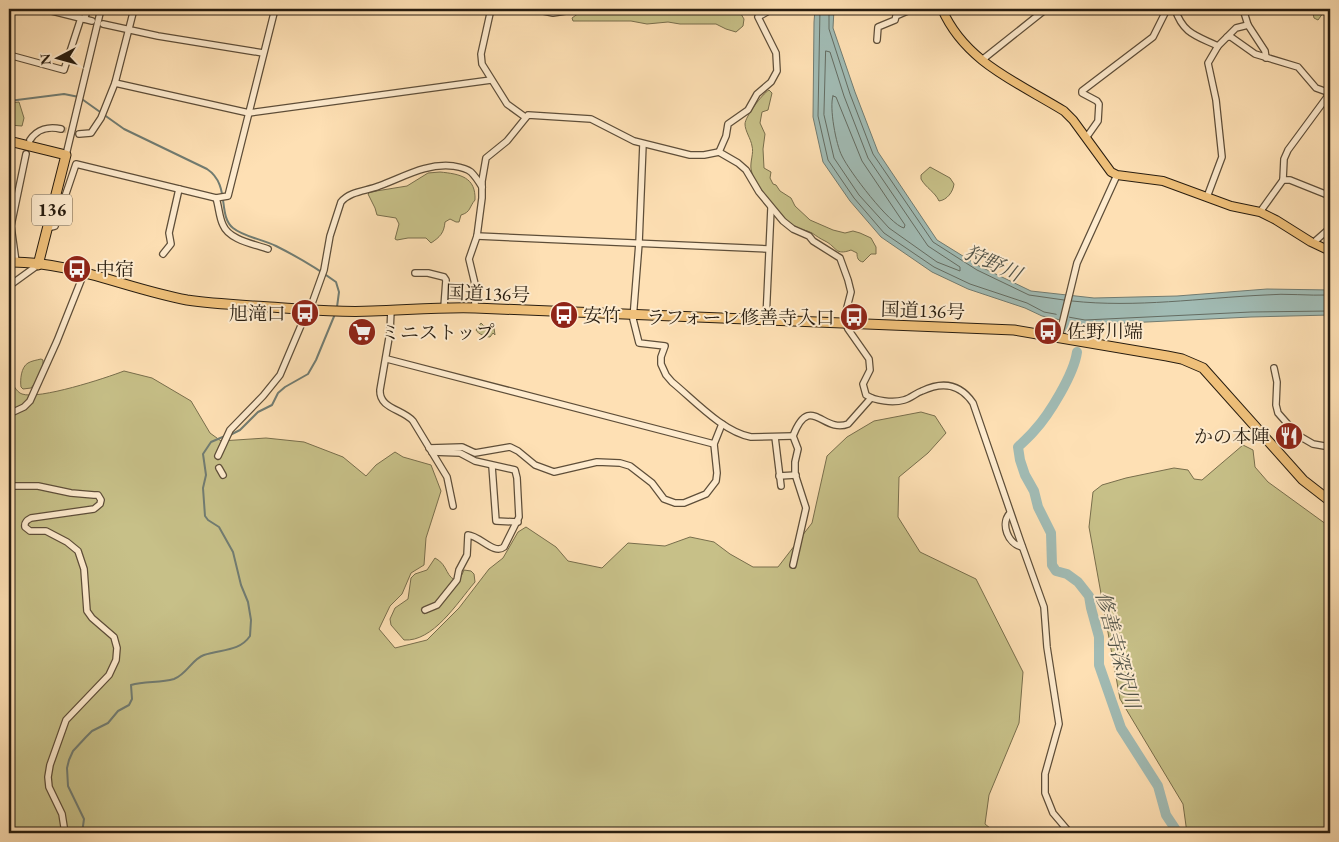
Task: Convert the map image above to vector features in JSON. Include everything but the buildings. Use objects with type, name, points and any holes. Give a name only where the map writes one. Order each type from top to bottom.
[{"type":"highway","points":[[9,141],[66,155]]},
{"type":"highway","name":"136","points":[[38,265],[66,155]]},
{"type":"highway","name":"国道136号","points":[[12,262],[84,273],[187,300],[309,309],[355,311],[444,307],[475,308],[1014,330],[1059,335],[1182,359],[1203,368],[1303,480],[1330,502]]},
{"type":"main road","points":[[942,9],[954,31],[991,68],[1064,111],[1073,120],[1111,172],[1117,175],[1163,181],[1231,206],[1260,212],[1313,244],[1330,251]]},
{"type":"street","points":[[44,9],[92,21]]},
{"type":"street","points":[[9,55],[64,70],[88,9]]},
{"type":"street","points":[[66,155],[101,9]]},
{"type":"street","points":[[79,134],[89,134],[94,131],[115,83],[134,9]]},
{"type":"street","points":[[47,228],[55,226],[76,164],[217,198],[227,197],[250,114],[274,9]]},
{"type":"street","points":[[492,9],[481,54],[482,64],[509,107],[525,117]]},
{"type":"street","points":[[534,9],[568,11],[578,9]]},
{"type":"street","points":[[719,152],[726,136],[728,124],[748,110],[757,94],[771,82],[778,71],[776,53],[758,17],[772,9]]},
{"type":"street","points":[[877,40],[878,27],[896,20],[896,16],[912,9]]},
{"type":"street","points":[[982,60],[1046,9]]},
{"type":"street","points":[[1086,138],[1098,121],[1098,104],[1097,101],[1082,93],[1082,91],[1153,37],[1167,9]]},
{"type":"street","points":[[1175,9],[1181,24],[1189,33],[1218,46]]},
{"type":"street","points":[[1243,9],[1248,25],[1265,50],[1266,58]]},
{"type":"street","points":[[103,24],[128,31],[263,54]]},
{"type":"street","points":[[1207,197],[1222,157],[1216,100],[1208,66],[1209,59],[1218,46],[1236,28],[1248,25]]},
{"type":"street","points":[[1227,37],[1231,37],[1251,52],[1298,67],[1316,88],[1330,93],[1288,150],[1284,159],[1283,180],[1260,212]]},
{"type":"street","points":[[115,83],[250,114],[491,80]]},
{"type":"street","points":[[475,308],[475,284],[469,259],[477,236],[487,157],[507,141],[525,117],[532,114],[591,119],[643,144],[690,155],[719,152],[742,166],[771,208],[793,229],[808,236],[840,258],[851,292],[844,315],[845,323],[868,360],[870,370],[863,388],[866,395],[871,398],[888,401],[904,400],[923,390],[950,385],[963,391],[973,403],[1044,607],[1047,647],[1059,724],[1045,774],[1045,793],[1053,813],[1070,833]]},
{"type":"street","points":[[30,140],[34,134],[41,130],[61,129]]},
{"type":"street","points":[[643,144],[634,315],[639,343],[665,346],[661,361],[666,375],[722,424],[746,436],[793,436]]},
{"type":"street","points":[[12,262],[10,224],[26,154]]},
{"type":"street","points":[[218,456],[231,428],[280,375],[324,270],[330,236],[341,202],[355,193],[378,187],[424,168],[442,165],[468,170],[482,187]]},
{"type":"street","points":[[1059,335],[1073,274],[1083,247],[1117,175]]},
{"type":"street","points":[[1283,180],[1290,180],[1330,196]]},
{"type":"street","points":[[163,254],[171,244],[169,233],[179,189]]},
{"type":"street","points":[[217,198],[222,223],[229,233],[268,249]]},
{"type":"street","points":[[766,320],[771,208]]},
{"type":"street","points":[[1313,244],[1330,228]]},
{"type":"street","points":[[477,236],[768,249]]},
{"type":"street","points":[[9,286],[38,265]]},
{"type":"street","points":[[9,414],[24,407],[30,401],[57,341],[84,273]]},
{"type":"street","points":[[415,273],[444,277],[444,307]]},
{"type":"street","points":[[391,310],[387,359],[380,390],[382,400],[390,407],[411,418],[447,477],[453,506]]},
{"type":"street","points":[[387,359],[714,444]]},
{"type":"street","points":[[1274,368],[1278,382],[1276,405],[1278,413],[1293,430],[1309,442],[1330,447]]},
{"type":"street","points":[[793,565],[806,508],[796,475],[795,462],[798,449],[793,436],[800,422],[808,415],[841,426],[848,424],[871,398]]},
{"type":"street","points":[[431,450],[462,447],[475,453],[510,446],[535,465],[554,472],[597,462],[620,463],[633,469],[652,483],[664,499],[675,503],[684,503],[706,494],[716,481],[714,444],[722,424]]},
{"type":"street","points":[[775,437],[781,486]]},
{"type":"street","points":[[425,610],[437,605],[457,580],[467,555],[468,535],[499,550],[504,547],[518,522],[519,514],[516,472],[512,469],[475,461],[460,453],[431,450]]},
{"type":"street","points":[[492,466],[496,521],[518,522]]},
{"type":"street","points":[[219,468],[223,474]]},
{"type":"street","points":[[779,476],[796,475]]},
{"type":"street","points":[[9,486],[38,486],[71,494],[94,495],[98,496],[100,500],[100,504],[94,509],[31,518],[24,525],[30,531],[46,531],[67,542],[78,551],[84,569],[88,611],[92,618],[114,637],[117,648],[116,660],[109,675],[66,720],[50,765],[49,787],[62,814],[65,833]]},
{"type":"street","points":[[1010,513],[1006,520],[1006,532],[1013,543],[1022,547]]},
{"type":"shaded area","points":[[605,9],[738,9],[744,19],[743,26],[736,32],[716,24],[573,21],[572,18],[579,13]]},
{"type":"shaded area","points":[[1312,9],[1326,9],[1318,20],[1314,18]]},
{"type":"shaded area","points":[[769,90],[772,93],[768,110],[762,112],[760,123],[765,134],[763,149],[764,168],[771,172],[770,178],[773,184],[791,198],[795,206],[810,220],[833,230],[845,233],[853,231],[871,238],[876,247],[876,254],[871,254],[863,262],[858,259],[857,253],[851,250],[842,252],[836,250],[829,243],[812,233],[788,222],[781,216],[757,184],[751,169],[752,149],[745,124],[754,106]]},
{"type":"shaded area","points":[[19,102],[24,118],[22,126],[9,125],[9,103]]},
{"type":"shaded area","points":[[930,167],[950,178],[954,184],[945,199],[939,201],[921,179],[921,175]]},
{"type":"shaded area","points":[[440,172],[460,176],[470,182],[475,192],[475,200],[470,209],[461,215],[459,222],[450,219],[445,222],[441,234],[431,243],[426,238],[395,239],[399,224],[396,218],[377,215],[368,194],[370,192],[407,186],[428,173]]},
{"type":"shaded area","points":[[481,323],[484,326],[494,328],[495,335],[493,333],[488,337],[478,333],[476,330]]},
{"type":"shaded area","points":[[43,360],[42,368],[38,379],[31,388],[23,389],[21,381],[24,367],[29,362]]},
{"type":"shaded area","points":[[124,371],[152,378],[191,401],[210,433],[221,441],[266,438],[304,442],[343,457],[366,476],[376,465],[395,452],[403,457],[431,465],[441,491],[426,538],[424,565],[411,573],[402,594],[390,606],[379,629],[395,648],[427,640],[459,608],[489,569],[503,558],[518,532],[526,527],[556,547],[568,561],[602,568],[628,543],[665,546],[690,537],[714,542],[753,567],[778,567],[812,523],[827,456],[847,437],[874,421],[921,412],[935,416],[946,433],[928,453],[899,477],[898,517],[920,552],[976,579],[1023,672],[1019,723],[989,795],[985,824],[996,833],[9,833],[9,381],[22,394],[43,394]]},
{"type":"shaded area","points":[[1243,445],[1253,450],[1255,467],[1268,482],[1330,527],[1330,833],[1187,833],[1183,804],[1120,699],[1089,527],[1093,492],[1102,485],[1174,468],[1188,470],[1194,479],[1202,480]]},
{"type":"shaded area","points":[[435,558],[443,564],[451,578],[459,581],[464,570],[471,571],[474,574],[475,582],[444,620],[425,635],[415,639],[404,640],[391,625],[390,619],[395,608],[408,599],[411,578],[415,574],[427,570]]},
{"type":"water","points":[[815,9],[834,9],[833,28],[878,152],[937,240],[979,266],[1031,291],[1094,298],[1177,296],[1267,289],[1330,290],[1330,315],[1084,325],[1042,316],[1025,308],[968,289],[932,272],[881,237],[850,201],[823,162],[813,117]]},
{"type":"waterway","points":[[9,101],[64,94],[79,97],[124,129],[207,169],[219,183],[226,216],[233,228],[242,234],[284,250],[336,282],[339,292],[337,307]]},
{"type":"waterway","name":"修善寺深沢川","points":[[1060,310],[1074,339]]},
{"type":"waterway","points":[[230,435],[240,430],[258,412],[272,405],[278,393],[285,387],[308,374],[316,360],[335,314]]},
{"type":"waterway","name":"修善寺深沢川","points":[[1077,352],[1071,371],[1053,405],[1040,424],[1018,447],[1020,460],[1025,475],[1034,491],[1038,507],[1051,533],[1052,565],[1056,571],[1067,574],[1078,582],[1089,596],[1099,637],[1099,665],[1121,728],[1158,786],[1166,815],[1178,833]]},
{"type":"waterway","points":[[82,833],[84,819],[68,786],[67,768],[73,751],[92,731],[108,723],[118,711],[129,705],[132,699],[131,685],[179,677],[200,657],[241,645],[250,636],[251,620],[248,602],[241,585],[233,552],[219,527],[205,516],[203,488],[206,475],[203,454],[211,442],[225,436]]},
{"type":"tunnel","points":[[61,129],[79,134]]},
{"type":"place","name":"中宿","points":[[77,269]]},
{"type":"place","name":"旭滝口","points":[[305,313]]},
{"type":"place","name":"安竹","points":[[564,315]]},
{"type":"place","name":"ラフォーレ修善寺入口","points":[[854,317]]},
{"type":"place","name":"佐野川端","points":[[1048,331]]},
{"type":"place","name":"ミニストップ","points":[[362,332]]},
{"type":"place","name":"かの本陣","points":[[1289,436]]},
{"type":"water label","name":"狩野川","points":[[993,263]]}]
